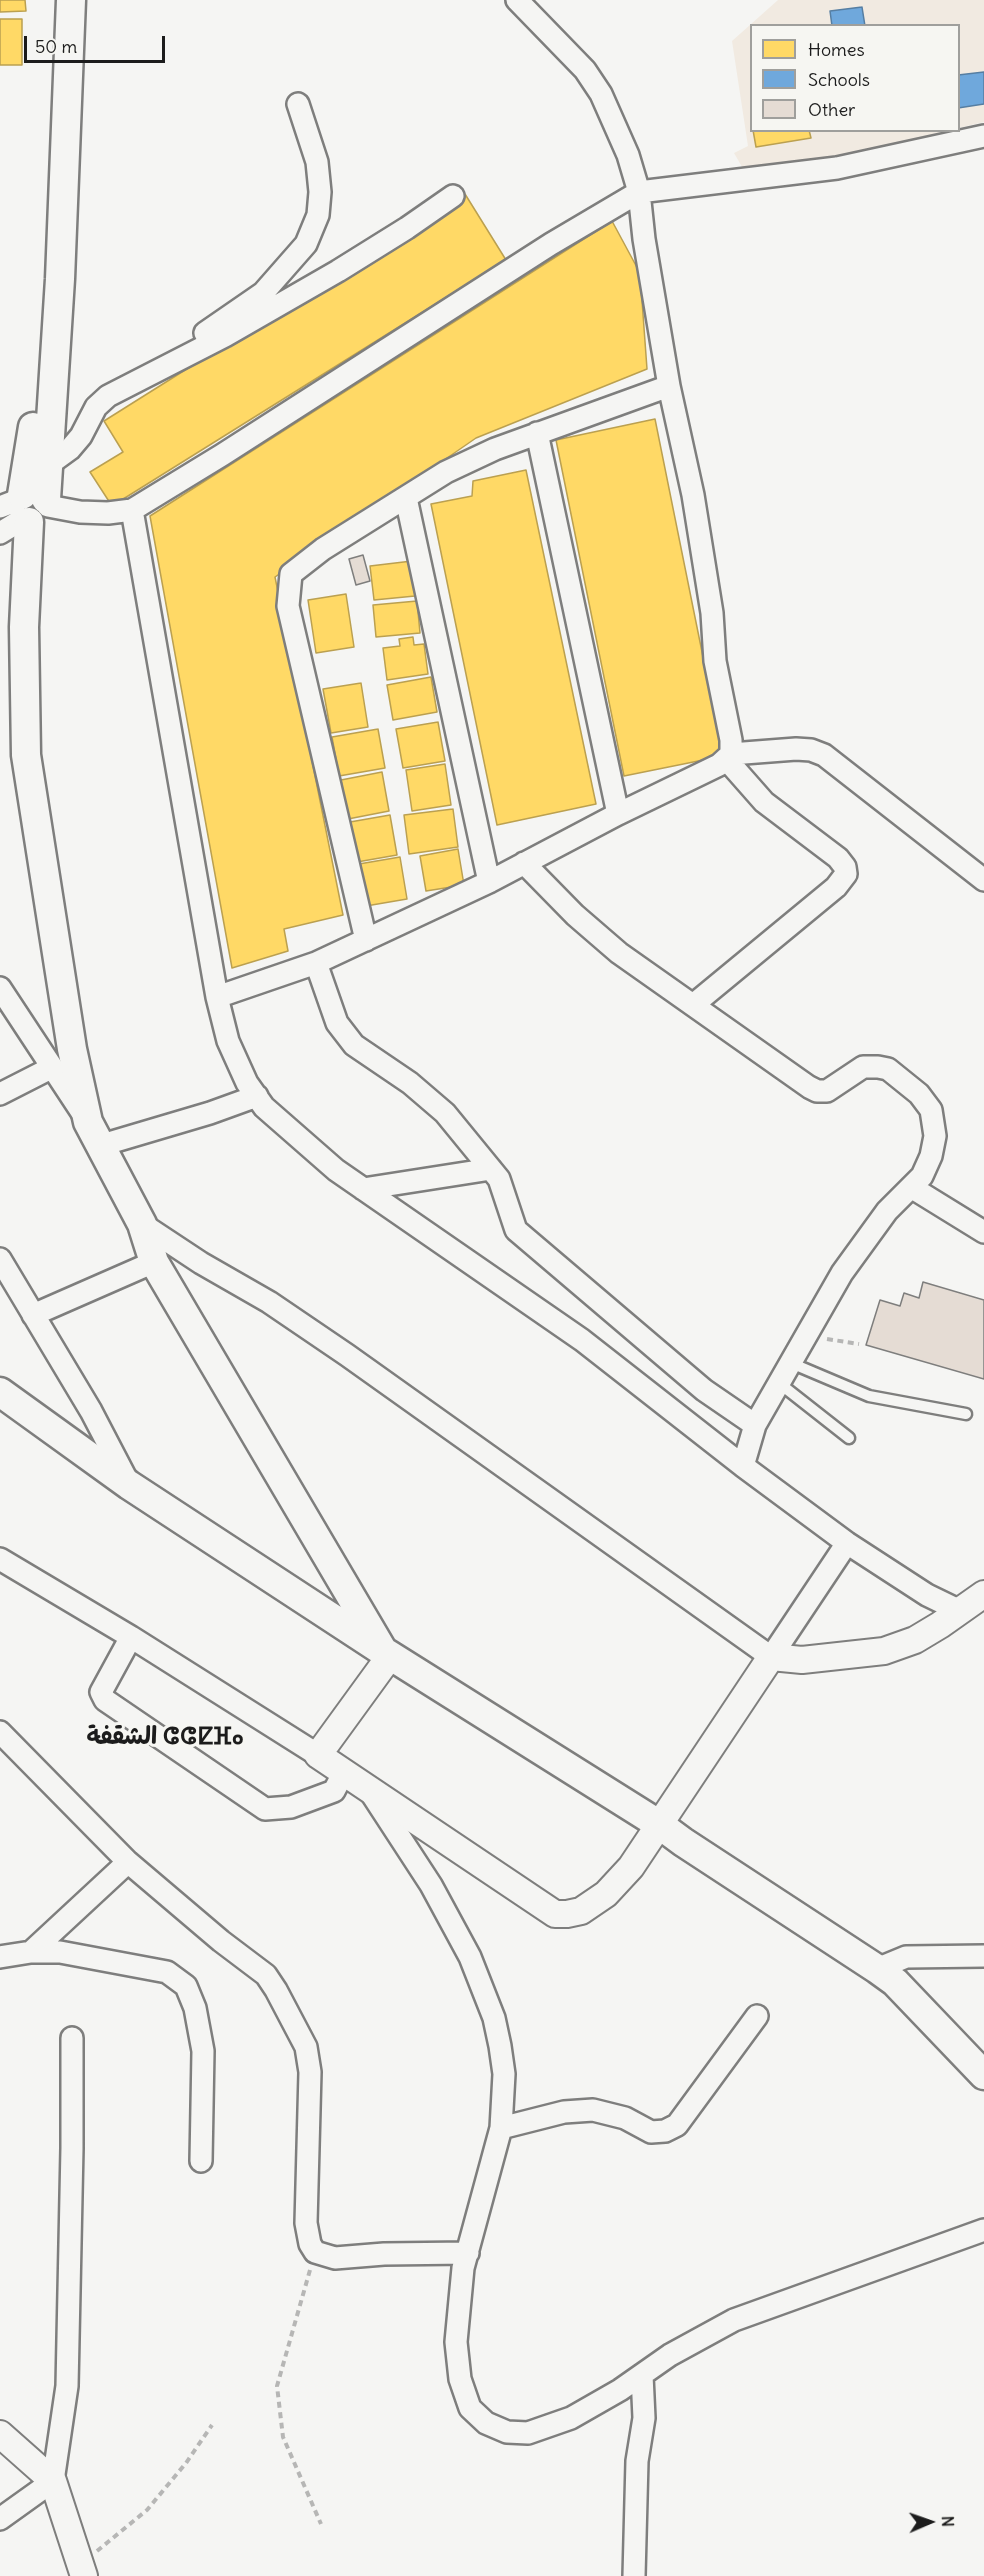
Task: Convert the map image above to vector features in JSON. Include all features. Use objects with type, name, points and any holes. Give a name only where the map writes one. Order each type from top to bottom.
[{"type":"main road","points":[[55,0],[53,152],[45,303],[35,417],[23,510],[26,755],[72,1049],[95,1133],[142,1224],[154,1262],[387,1653]]},
{"type":"main road","points":[[23,510],[48,465],[60,279],[71,0]]},
{"type":"main road","points":[[0,1392],[129,1485],[387,1653],[660,1825],[877,1969],[895,1982],[984,2074]]},
{"type":"street","points":[[517,0],[585,69],[601,94],[628,156],[639,192],[644,239],[669,386],[693,495],[712,613],[715,662],[731,740],[729,757],[764,802],[838,858],[845,867],[846,874],[836,887],[693,1005]]},
{"type":"street","points":[[166,365],[192,341],[263,293],[306,244],[318,215],[320,192],[317,162],[298,104]]},
{"type":"street","points":[[23,510],[108,513],[132,510],[222,455],[550,244],[639,192],[837,168],[984,136]]},
{"type":"street","points":[[48,465],[70,449],[81,436],[96,407],[108,396],[225,336],[338,271],[453,196]]},
{"type":"street","points":[[366,940],[288,606],[291,574],[323,549],[446,472],[537,433],[669,386]]},
{"type":"street","points":[[537,433],[618,814]]},
{"type":"street","points":[[406,498],[489,882]]},
{"type":"street","points":[[132,510],[217,997],[228,1041],[247,1083],[264,1107],[336,1170],[582,1341],[742,1466],[848,1543],[927,1595],[960,1611]]},
{"type":"street","points":[[217,997],[316,963],[366,940],[489,882],[729,757],[796,749],[811,750],[824,755],[984,880]]},
{"type":"street","points":[[524,863],[575,915],[619,953],[817,1091],[827,1091],[863,1067],[878,1067],[888,1069],[919,1094],[931,1110],[935,1136],[931,1156],[922,1176],[887,1211],[842,1273],[755,1425],[742,1466]]},
{"type":"street","points":[[316,963],[336,1023],[354,1045],[431,1099],[445,1113],[491,1169],[505,1190],[510,1216],[516,1230],[704,1390],[755,1425]]},
{"type":"street","points":[[0,988],[95,1133],[210,1113],[257,1096]]},
{"type":"street","points":[[0,1094],[51,1068]]},
{"type":"street","points":[[363,1189],[491,1169]]},
{"type":"street","points":[[911,1187],[984,1232]]},
{"type":"street","points":[[142,1224],[201,1263],[269,1302],[337,1348],[771,1657],[802,1660],[884,1652],[915,1640],[984,1594]]},
{"type":"street","points":[[0,1259],[91,1411],[129,1485]]},
{"type":"street","points":[[33,1315],[154,1262]]},
{"type":"street","points":[[0,1559],[131,1637],[318,1755],[555,1914],[567,1914],[581,1911],[606,1894],[631,1867],[660,1825],[675,1798],[848,1543]]},
{"type":"street","points":[[131,1637],[101,1692],[105,1700],[265,1809],[291,1807],[334,1791],[344,1772]]},
{"type":"street","points":[[318,1755],[387,1653]]},
{"type":"street","points":[[0,1732],[128,1862],[221,1941],[266,1975],[306,2047],[310,2072],[306,2223],[310,2244],[315,2252],[335,2258],[431,2252],[468,2253]]},
{"type":"street","points":[[367,1787],[431,1885],[470,1957],[484,1991],[500,2046],[504,2074],[501,2128],[464,2268],[456,2342],[460,2379],[470,2408],[486,2423],[507,2432],[528,2433],[571,2418],[678,2350],[734,2320],[984,2230]]},
{"type":"street","points":[[31,1952],[128,1862]]},
{"type":"street","points":[[0,1957],[31,1952],[60,1952],[167,1972],[186,1986],[195,2008],[203,2051],[201,2161]]},
{"type":"street","points":[[877,1969],[906,1957],[984,1956]]},
{"type":"street","points":[[501,2128],[564,2112],[593,2110],[625,2118],[651,2132],[665,2131],[676,2125],[757,2016]]},
{"type":"street","points":[[72,2038],[67,2386],[53,2481],[82,2570]]},
{"type":"street","points":[[634,2576],[637,2461],[644,2418],[642,2375]]},
{"type":"street","points":[[0,2434],[53,2481]]},
{"type":"street","points":[[0,2519],[53,2481]]},
{"type":"lane","points":[[791,1363],[869,1396],[966,1414]]},
{"type":"lane","points":[[779,1383],[849,1438]]},
{"type":"path","points":[[806,1336],[859,1344]]},
{"type":"path","points":[[315,2252],[277,2385],[283,2437],[321,2524]]},
{"type":"path","points":[[82,2570],[147,2510],[186,2463],[212,2425]]},
{"type":"shaded area","points":[[778,0],[984,0],[984,122],[960,128],[960,24],[751,24]]},
{"type":"shaded area","points":[[750,25],[750,132],[943,132],[865,150],[745,172],[734,153],[748,146],[732,41]]},
{"type":"building: Homes","points":[[0,0],[25,0],[26,11],[0,12]]},
{"type":"building: Homes","points":[[0,19],[22,19],[22,65],[0,65]]},
{"type":"building: Homes","points":[[753,132],[810,132],[811,138],[756,147]]},
{"type":"building: Homes","points":[[465,194],[506,260],[112,506],[90,472],[123,452],[104,421]]},
{"type":"building: Homes","points":[[612,221],[640,273],[647,369],[476,438],[275,577],[343,915],[284,929],[288,951],[232,968],[150,516]]},
{"type":"building: Homes","points":[[655,419],[723,756],[624,776],[556,440]]},
{"type":"building: Homes","points":[[526,470],[596,804],[497,825],[431,504],[472,496],[473,481]]},
{"type":"building: Homes","points":[[412,561],[415,596],[374,600],[370,566]]},
{"type":"building: Homes","points":[[346,594],[354,647],[316,653],[308,600]]},
{"type":"building: Homes","points":[[417,601],[420,633],[376,637],[373,605]]},
{"type":"building: Homes","points":[[413,637],[414,645],[424,644],[428,674],[387,680],[383,648],[400,646],[399,639]]},
{"type":"building: Homes","points":[[431,677],[437,712],[393,720],[387,685]]},
{"type":"building: Homes","points":[[361,683],[368,727],[331,733],[323,689]]},
{"type":"building: Homes","points":[[438,722],[445,761],[403,768],[396,729]]},
{"type":"building: Homes","points":[[378,729],[385,768],[339,776],[332,737]]},
{"type":"building: Homes","points":[[445,764],[451,805],[412,811],[406,770]]},
{"type":"building: Homes","points":[[382,772],[389,811],[348,819],[341,780]]},
{"type":"building: Homes","points":[[453,809],[458,847],[409,854],[404,815]]},
{"type":"building: Homes","points":[[390,815],[397,855],[357,862],[350,822]]},
{"type":"building: Homes","points":[[458,849],[464,885],[426,891],[420,856]]},
{"type":"building: Homes","points":[[400,857],[407,899],[366,906],[359,864]]},
{"type":"building: Schools","points":[[862,7],[865,24],[832,24],[830,11]]},
{"type":"building: Schools","points":[[984,72],[984,104],[960,108],[960,75]]},
{"type":"building: Other","points":[[363,555],[370,581],[356,585],[349,559]]},
{"type":"building: Other","points":[[923,1282],[984,1300],[984,1379],[866,1345],[880,1300],[900,1306],[904,1293],[919,1298]]},
{"type":"district","name":"الشقفة ⵛⵛⵇⴼⴰ","points":[[165,1737]]}]
